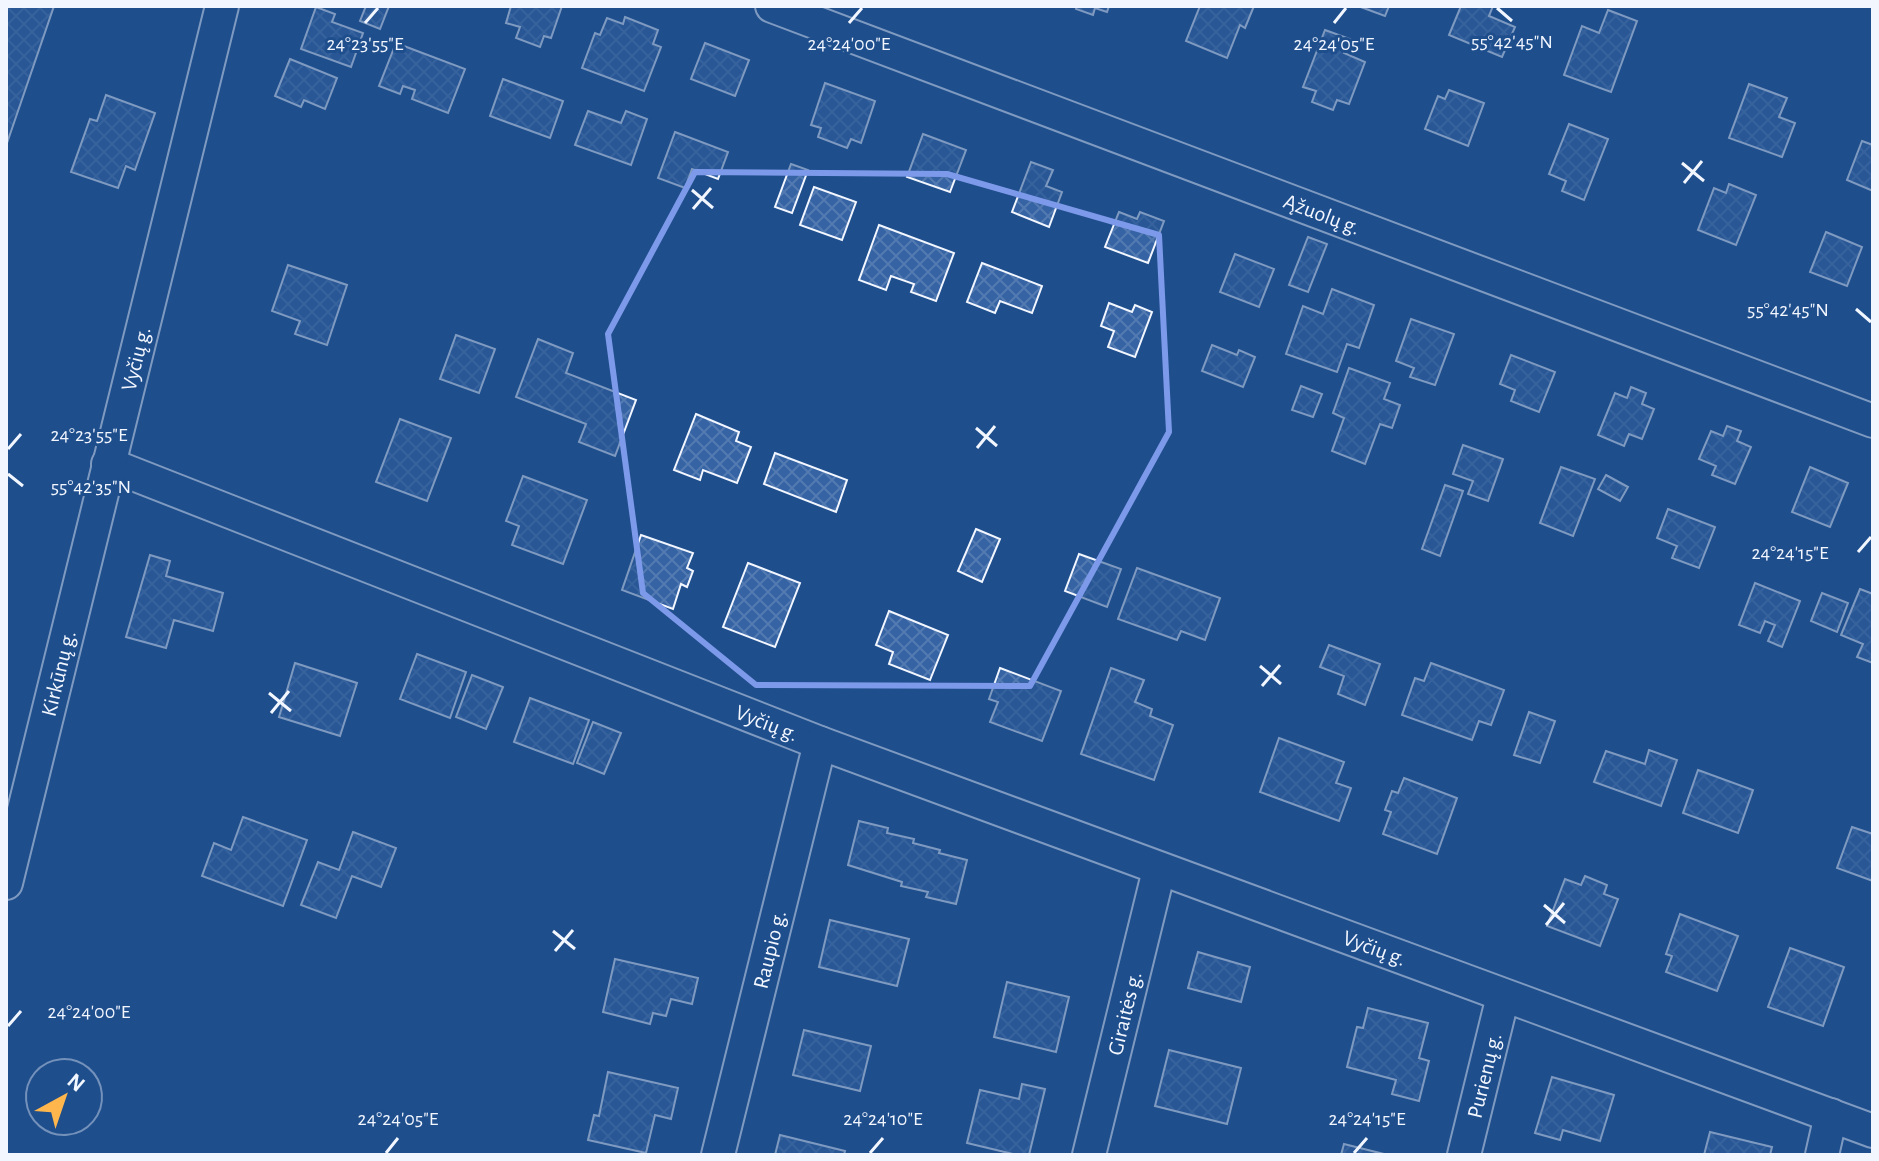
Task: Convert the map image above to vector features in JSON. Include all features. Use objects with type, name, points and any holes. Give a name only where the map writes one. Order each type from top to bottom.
[{"type":"street","name":"Vyčių g.","points":[[222,6],[108,464],[820,743],[1873,1131]]},
{"type":"street","name":"Ąžuolų g.","points":[[772,6],[1873,421]]},
{"type":"street","name":"Kirkūnų g.","points":[[6,883],[108,464]]},
{"type":"street","name":"Raupio g.","points":[[718,1155],[820,743]]},
{"type":"street","name":"Giraitės g.","points":[[1089,1155],[1159,870]]},
{"type":"street","name":"Purienų g.","points":[[1464,1155],[1503,996]]},
{"type":"street","points":[[1822,1155],[1831,1115]]},
{"type":"highlighted area","points":[[695,172],[947,174],[1159,235],[1169,432],[1030,686],[756,685],[643,593],[608,334]]},
{"type":"building","points":[[6,6],[54,6],[6,146]]},
{"type":"building","points":[[366,6],[389,6],[380,29],[360,21]]},
{"type":"building","points":[[511,6],[562,6],[551,38],[544,36],[540,47],[516,38],[520,27],[506,23]]},
{"type":"building","points":[[1077,6],[1109,6],[1107,12],[1095,8],[1093,15],[1076,9]]},
{"type":"building","points":[[1200,6],[1254,6],[1245,28],[1240,25],[1227,58],[1186,41]]},
{"type":"building","points":[[1358,6],[1389,6],[1385,16]]},
{"type":"building","points":[[1461,6],[1493,6],[1489,16],[1515,27],[1502,57],[1449,35]]},
{"type":"building","points":[[316,7],[335,14],[332,22],[363,33],[351,67],[301,49]]},
{"type":"building","points":[[1608,10],[1637,21],[1611,92],[1564,75],[1582,26],[1599,33]]},
{"type":"building","points":[[625,17],[658,30],[653,44],[661,47],[644,91],[582,68],[595,33],[600,35],[607,18],[623,24]]},
{"type":"building","points":[[1325,30],[1350,39],[1344,53],[1365,62],[1349,104],[1337,100],[1333,110],[1312,102],[1316,91],[1303,87]]},
{"type":"building","points":[[396,43],[465,69],[448,113],[412,99],[415,90],[403,86],[400,94],[379,86]]},
{"type":"building","points":[[705,43],[749,60],[735,96],[691,79]]},
{"type":"building","points":[[290,59],[337,78],[325,109],[304,100],[301,107],[275,96]]},
{"type":"building","points":[[503,79],[563,101],[550,138],[490,116]]},
{"type":"building","points":[[825,83],[875,101],[861,143],[851,139],[847,148],[818,137],[821,128],[811,125]]},
{"type":"building","points":[[1749,84],[1787,98],[1779,117],[1795,123],[1782,157],[1729,138]]},
{"type":"building","points":[[1449,90],[1484,103],[1468,146],[1425,129],[1438,96],[1445,99]]},
{"type":"building","points":[[106,95],[155,113],[135,170],[126,166],[118,188],[71,172],[90,119],[97,121]]},
{"type":"building","points":[[588,111],[621,123],[626,111],[647,119],[631,165],[575,145]]},
{"type":"building","points":[[1569,124],[1608,139],[1584,200],[1562,191],[1566,181],[1549,174]]},
{"type":"building","points":[[675,132],[728,152],[718,179],[692,169],[685,188],[658,178]]},
{"type":"building","points":[[923,134],[966,150],[950,192],[907,177]]},
{"type":"building","points":[[1862,141],[1873,145],[1873,191],[1847,180]]},
{"type":"building","points":[[1031,162],[1053,170],[1046,186],[1062,192],[1049,227],[1012,212]]},
{"type":"building","points":[[791,164],[808,170],[792,213],[775,207]]},
{"type":"building","points":[[1729,184],[1756,195],[1736,245],[1698,230],[1714,188],[1726,193]]},
{"type":"building","points":[[814,187],[856,202],[842,240],[800,225]]},
{"type":"building","points":[[1119,212],[1137,219],[1140,212],[1164,221],[1148,263],[1105,247]]},
{"type":"building","points":[[879,225],[954,253],[936,301],[911,292],[914,284],[891,276],[886,290],[859,280]]},
{"type":"building","points":[[1826,232],[1862,247],[1847,286],[1810,272]]},
{"type":"building","points":[[1308,237],[1327,244],[1308,292],[1289,285]]},
{"type":"building","points":[[1235,254],[1274,269],[1259,307],[1220,292]]},
{"type":"building","points":[[982,263],[1042,286],[1032,313],[1000,301],[995,313],[967,302]]},
{"type":"building","points":[[288,265],[347,285],[327,345],[295,334],[300,321],[272,311]]},
{"type":"building","points":[[1332,289],[1374,305],[1359,348],[1347,344],[1337,372],[1286,354],[1303,306],[1323,314]]},
{"type":"building","points":[[1109,303],[1132,312],[1135,305],[1152,312],[1135,357],[1108,347],[1114,331],[1101,326]]},
{"type":"building","points":[[1411,319],[1454,334],[1435,385],[1410,377],[1414,368],[1396,361]]},
{"type":"building","points":[[456,335],[495,349],[479,393],[440,379]]},
{"type":"building","points":[[538,339],[573,353],[566,373],[636,400],[615,456],[579,442],[586,424],[516,397]]},
{"type":"building","points":[[1212,345],[1237,355],[1239,350],[1255,357],[1243,387],[1202,371]]},
{"type":"building","points":[[1511,355],[1555,372],[1539,412],[1511,401],[1515,390],[1500,384]]},
{"type":"building","points":[[1349,368],[1390,383],[1384,399],[1400,405],[1392,428],[1380,424],[1365,464],[1332,451],[1344,418],[1333,413]]},
{"type":"building","points":[[1301,386],[1322,394],[1313,417],[1292,410]]},
{"type":"building","points":[[1631,387],[1646,393],[1642,404],[1654,409],[1642,439],[1629,434],[1624,446],[1598,435],[1615,393],[1627,398]]},
{"type":"building","points":[[696,414],[739,432],[736,441],[751,447],[737,483],[703,470],[700,480],[674,470]]},
{"type":"building","points":[[400,419],[451,438],[427,501],[376,482]]},
{"type":"building","points":[[1727,426],[1741,431],[1737,441],[1751,447],[1735,484],[1712,475],[1716,466],[1699,459],[1711,431],[1723,436]]},
{"type":"building","points":[[1463,445],[1503,459],[1488,501],[1468,494],[1473,481],[1453,474]]},
{"type":"building","points":[[775,453],[847,480],[836,512],[764,484]]},
{"type":"building","points":[[1561,467],[1595,479],[1573,536],[1540,523]]},
{"type":"building","points":[[1810,467],[1848,483],[1830,527],[1792,512]]},
{"type":"building","points":[[1606,475],[1628,487],[1620,501],[1598,489]]},
{"type":"building","points":[[523,476],[587,500],[563,564],[512,545],[519,526],[506,521]]},
{"type":"building","points":[[1445,485],[1463,491],[1440,556],[1422,549]]},
{"type":"building","points":[[1668,509],[1715,527],[1699,568],[1672,558],[1677,546],[1657,538]]},
{"type":"building","points":[[976,529],[1000,539],[982,582],[958,571]]},
{"type":"building","points":[[641,535],[693,553],[687,568],[693,571],[687,587],[681,584],[673,609],[622,590]]},
{"type":"building","points":[[1079,554],[1121,569],[1107,607],[1065,591]]},
{"type":"building","points":[[150,555],[170,561],[166,576],[223,593],[213,631],[174,620],[166,648],[126,637]]},
{"type":"building","points":[[748,563],[800,583],[775,647],[723,627]]},
{"type":"building","points":[[1137,568],[1220,598],[1205,640],[1181,631],[1177,640],[1118,619]]},
{"type":"building","points":[[1755,583],[1800,601],[1782,647],[1768,641],[1775,625],[1765,621],[1760,633],[1739,625]]},
{"type":"building","points":[[1860,589],[1873,594],[1873,663],[1857,657],[1863,644],[1841,635]]},
{"type":"building","points":[[1822,593],[1848,603],[1837,632],[1811,621]]},
{"type":"building","points":[[889,611],[948,635],[930,680],[889,664],[893,652],[876,645]]},
{"type":"building","points":[[1329,645],[1380,664],[1365,705],[1338,694],[1344,676],[1320,667]]},
{"type":"building","points":[[417,654],[466,672],[450,718],[400,699]]},
{"type":"building","points":[[295,663],[357,683],[340,736],[279,717]]},
{"type":"building","points":[[1431,663],[1504,690],[1491,725],[1479,721],[1472,740],[1402,715],[1415,678],[1424,681]]},
{"type":"building","points":[[1000,668],[1061,691],[1042,741],[990,722],[998,702],[989,699]]},
{"type":"building","points":[[1111,668],[1144,680],[1135,702],[1152,709],[1150,716],[1173,725],[1154,780],[1081,754]]},
{"type":"building","points":[[472,675],[503,687],[486,729],[456,717]]},
{"type":"building","points":[[530,698],[589,720],[573,764],[514,742]]},
{"type":"building","points":[[1529,712],[1555,721],[1540,763],[1514,755]]},
{"type":"building","points":[[593,722],[621,733],[604,774],[577,763]]},
{"type":"building","points":[[1279,738],[1344,762],[1336,783],[1351,788],[1339,821],[1260,792]]},
{"type":"building","points":[[1649,750],[1677,760],[1661,806],[1594,782],[1606,751],[1645,764]]},
{"type":"building","points":[[1698,770],[1753,790],[1738,833],[1683,813]]},
{"type":"building","points":[[1404,778],[1457,798],[1437,854],[1383,834],[1391,812],[1385,810],[1392,791],[1398,793]]},
{"type":"building","points":[[243,817],[307,840],[283,906],[202,876],[214,843],[231,850]]},
{"type":"building","points":[[859,821],[888,828],[887,833],[914,839],[913,843],[967,860],[956,904],[926,897],[928,892],[901,886],[902,882],[848,865]]},
{"type":"building","points":[[1852,827],[1873,834],[1873,881],[1837,868]]},
{"type":"building","points":[[353,832],[396,848],[381,887],[352,876],[336,918],[301,905],[318,862],[339,870]]},
{"type":"building","points":[[1585,876],[1607,885],[1604,894],[1618,899],[1600,946],[1547,926],[1565,879],[1581,885]]},
{"type":"building","points":[[1680,914],[1738,936],[1717,991],[1666,972],[1672,956],[1666,954]]},
{"type":"building","points":[[830,920],[909,939],[897,986],[819,967]]},
{"type":"building","points":[[1790,948],[1844,967],[1823,1026],[1768,1007]]},
{"type":"building","points":[[1198,952],[1250,967],[1241,1002],[1188,988]]},
{"type":"building","points":[[615,959],[698,978],[692,1004],[671,999],[666,1016],[653,1013],[650,1024],[603,1012]]},
{"type":"building","points":[[1007,982],[1069,997],[1056,1052],[994,1037]]},
{"type":"building","points":[[1368,1008],[1428,1023],[1419,1058],[1429,1061],[1419,1101],[1392,1094],[1396,1080],[1347,1067],[1357,1027],[1363,1028]]},
{"type":"building","points":[[804,1030],[871,1046],[860,1091],[793,1075]]},
{"type":"building","points":[[1169,1050],[1241,1068],[1227,1124],[1155,1106]]},
{"type":"building","points":[[608,1072],[678,1088],[671,1119],[655,1115],[646,1153],[588,1140],[594,1115],[599,1116]]},
{"type":"building","points":[[1552,1077],[1614,1095],[1600,1141],[1563,1130],[1560,1140],[1535,1133]]},
{"type":"building","points":[[1022,1084],[1045,1089],[1029,1155],[967,1143],[980,1090],[1019,1099]]},
{"type":"building","points":[[1710,1132],[1772,1147],[1770,1155],[1704,1155]]},
{"type":"building","points":[[780,1135],[845,1151],[844,1155],[775,1155]]},
{"type":"building","points":[[1344,1144],[1388,1155],[1341,1155]]}]
